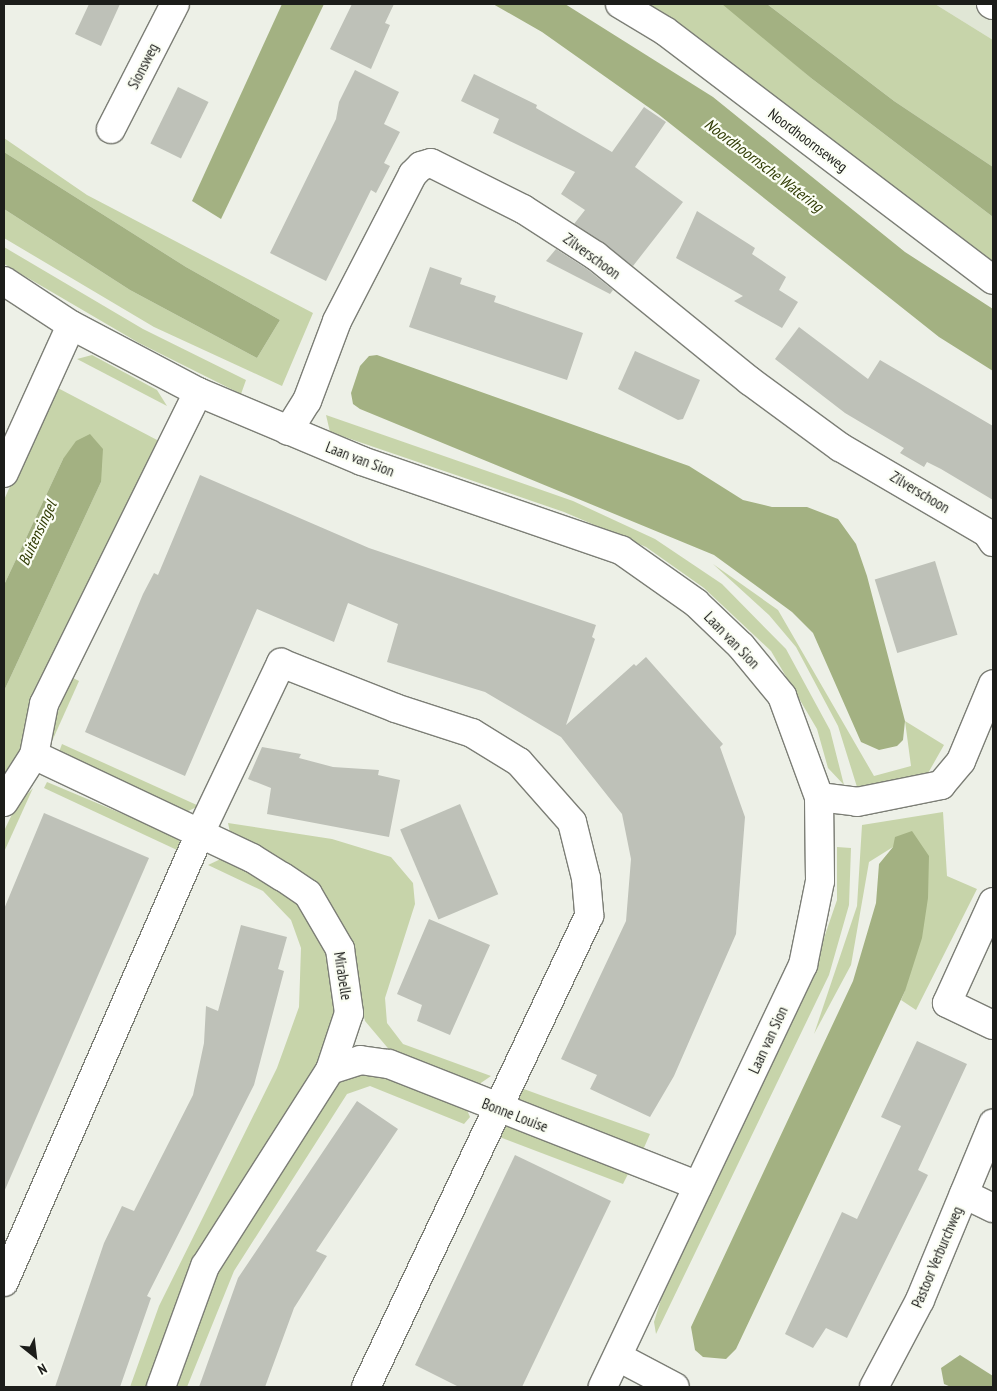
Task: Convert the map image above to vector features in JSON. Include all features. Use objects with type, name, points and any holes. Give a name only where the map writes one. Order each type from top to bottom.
[{"type":"street","name":"Sionsweg","points":[[111,129],[175,4]]},
{"type":"street","name":"Noordhoornseweg","points":[[620,4],[665,31],[993,280]]},
{"type":"street","name":"Zilverschoon","points":[[288,431],[307,401],[337,321],[413,174],[421,166],[431,164],[523,209],[596,256],[750,381],[840,448],[987,534],[993,542]]},
{"type":"street","name":"Laan van Sion","points":[[4,280],[71,325],[198,392],[288,431],[621,550],[696,603],[741,646],[782,696],[819,797],[820,881],[803,965],[603,1387]]},
{"type":"street","points":[[4,473],[71,325]]},
{"type":"street","points":[[4,802],[34,755],[44,704],[198,392]]},
{"type":"street","points":[[4,1282],[198,835],[281,663],[395,708],[472,734],[519,762],[572,822],[581,846],[589,916],[496,1108],[366,1387]]},
{"type":"street","points":[[819,797],[857,802],[941,785],[961,760],[993,684]]},
{"type":"street","name":"Mirabelle","points":[[34,755],[198,835],[252,858],[283,877],[308,894],[325,916],[340,949],[349,1013],[330,1070],[205,1266],[161,1387]]},
{"type":"street","points":[[993,902],[946,1003],[993,1025]]},
{"type":"street","name":"Bonne Louise","points":[[330,1070],[360,1060],[389,1064],[496,1108],[698,1186]]},
{"type":"street","name":"Pastoor Verburchweg","points":[[874,1387],[920,1300],[993,1124]]},
{"type":"street","points":[[964,1194],[993,1208]]},
{"type":"street","points":[[618,1357],[676,1387]]},
{"type":"shaded area","points":[[640,4],[722,4],[734,11],[811,78],[993,217],[993,266]]},
{"type":"shaded area","points":[[767,4],[935,4],[993,40],[993,167],[894,101]]},
{"type":"shaded area","points":[[935,4],[993,4],[993,40]]},
{"type":"shaded area","points":[[4,138],[87,195],[313,313],[282,386],[154,327],[4,238],[4,209],[130,290],[257,358],[280,320],[186,267],[4,152]]},
{"type":"shaded area","points":[[4,247],[143,329],[246,380],[241,394],[139,343],[4,264]]},
{"type":"shaded area","points":[[92,355],[157,390],[167,406],[77,359]]},
{"type":"shaded area","points":[[54,386],[159,441],[26,746],[4,782],[4,691],[101,482],[63,459],[4,585],[4,500]]},
{"type":"shaded area","points":[[326,415],[573,501],[655,539],[722,584],[786,649],[830,730],[844,785],[828,768],[817,729],[771,651],[704,588],[646,547],[564,512],[330,432]]},
{"type":"shaded area","points":[[713,564],[778,610],[874,776],[911,766],[905,721],[944,745],[927,775],[857,787],[838,726],[796,647],[769,615]]},
{"type":"shaded area","points":[[71,677],[79,681],[53,739],[53,725]]},
{"type":"shaded area","points":[[62,744],[199,806],[186,812],[59,752]]},
{"type":"shaded area","points":[[47,782],[175,836],[181,843],[177,850],[44,788]]},
{"type":"shaded area","points":[[33,788],[4,852],[4,831],[16,806]]},
{"type":"shaded area","points":[[943,812],[947,876],[977,889],[916,1010],[901,1000],[905,991],[893,847],[869,862],[851,965],[814,1034],[857,906],[862,825]]},
{"type":"shaded area","points":[[228,823],[332,839],[391,857],[413,883],[415,904],[385,998],[387,1023],[403,1044],[491,1076],[475,1087],[392,1053],[365,1021],[347,941],[231,837]]},
{"type":"shaded area","points":[[837,847],[851,848],[849,905],[829,975],[656,1334],[654,1322],[663,1293],[813,970],[837,900]]},
{"type":"shaded area","points":[[225,857],[271,877],[322,927],[340,1006],[332,1043],[150,1387],[130,1387],[159,1306],[277,1068],[299,1007],[301,948],[291,920],[263,891],[208,865]]},
{"type":"shaded area","points":[[362,1065],[465,1105],[470,1117],[464,1124],[370,1086],[347,1094],[234,1271],[187,1387],[169,1387],[221,1256],[339,1074]]},
{"type":"shaded area","points":[[521,1088],[650,1134],[643,1150],[526,1108],[518,1098]]},
{"type":"shaded area","points":[[514,1124],[631,1168],[623,1184],[497,1136],[504,1128]]},
{"type":"water","points":[[282,4],[324,4],[221,219],[192,201]]},
{"type":"water","name":"Noordhoornsche Watering","points":[[493,4],[565,4],[713,97],[905,252],[993,309],[993,371],[939,337],[658,114],[542,32]]},
{"type":"water","points":[[722,4],[767,4],[894,101],[993,167],[993,217],[811,78]]},
{"type":"water","points":[[4,152],[186,267],[280,320],[257,358],[130,290],[4,209]]},
{"type":"water","points":[[377,355],[689,466],[743,500],[772,507],[807,507],[838,519],[856,544],[867,576],[905,721],[903,740],[897,746],[879,750],[861,742],[813,633],[792,612],[714,555],[360,409],[353,404],[351,393],[360,366],[369,356]]},
{"type":"water","name":"Buitensingel","points":[[90,434],[103,449],[101,482],[4,691],[4,585],[63,459],[76,441]]},
{"type":"water","points":[[912,831],[929,856],[928,898],[922,938],[905,991],[736,1349],[726,1359],[703,1357],[695,1350],[691,1327],[853,981],[876,903],[879,864],[893,847],[895,837]]},
{"type":"water","points":[[960,1355],[993,1376],[993,1387],[951,1387],[944,1384],[941,1368]]},
{"type":"building","points":[[89,4],[120,4],[101,46],[75,34]]},
{"type":"building","points":[[352,4],[394,4],[385,23],[390,25],[371,69],[330,49]]},
{"type":"building","points":[[355,70],[399,92],[384,124],[400,132],[384,163],[390,166],[376,193],[371,190],[326,281],[270,253],[336,119],[339,102]]},
{"type":"building","points":[[474,74],[537,105],[536,108],[612,152],[644,107],[666,122],[635,167],[683,202],[633,266],[574,224],[585,210],[561,194],[575,172],[493,133],[499,119],[461,101]]},
{"type":"building","points":[[178,87],[209,102],[181,159],[150,144]]},
{"type":"building","points":[[697,211],[755,248],[752,254],[786,277],[779,290],[798,302],[782,328],[734,301],[743,296],[676,258]]},
{"type":"building","points":[[556,249],[587,269],[613,290],[610,294],[546,261]]},
{"type":"building","points":[[430,267],[462,278],[460,284],[496,296],[494,302],[583,333],[567,380],[409,327]]},
{"type":"building","points":[[799,327],[868,379],[880,360],[993,426],[993,500],[941,469],[927,462],[924,467],[900,453],[904,448],[845,413],[775,359]]},
{"type":"building","points":[[635,351],[700,380],[683,419],[678,420],[618,389]]},
{"type":"building","points":[[200,475],[369,548],[596,625],[592,637],[595,639],[566,725],[634,664],[636,666],[646,657],[723,744],[720,747],[745,817],[736,934],[674,1076],[650,1117],[590,1089],[597,1075],[561,1059],[626,921],[631,859],[622,814],[561,737],[485,692],[387,662],[398,624],[348,603],[334,642],[257,609],[185,776],[85,732],[143,594],[154,573],[158,575]]},
{"type":"building","points":[[935,561],[958,635],[897,653],[875,579]]},
{"type":"building","points":[[262,747],[301,754],[299,758],[333,767],[379,770],[378,775],[400,780],[389,837],[267,814],[271,788],[248,779]]},
{"type":"building","points":[[460,804],[498,894],[438,920],[400,829]]},
{"type":"building","points":[[44,813],[149,858],[4,1192],[4,909]]},
{"type":"building","points":[[429,919],[490,945],[450,1035],[417,1021],[422,1005],[397,994]]},
{"type":"building","points":[[241,925],[287,937],[278,969],[284,971],[254,1085],[147,1296],[151,1298],[120,1387],[55,1387],[104,1243],[122,1206],[134,1211],[193,1095],[204,1043],[206,1006],[218,1011]]},
{"type":"building","points":[[917,1041],[967,1064],[918,1170],[928,1175],[847,1338],[826,1328],[813,1348],[785,1334],[842,1212],[857,1219],[901,1126],[881,1117]]},
{"type":"building","points":[[357,1101],[398,1129],[316,1251],[327,1256],[294,1308],[265,1387],[199,1387],[238,1278]]},
{"type":"building","points":[[515,1155],[611,1201],[522,1387],[459,1387],[415,1365]]}]
